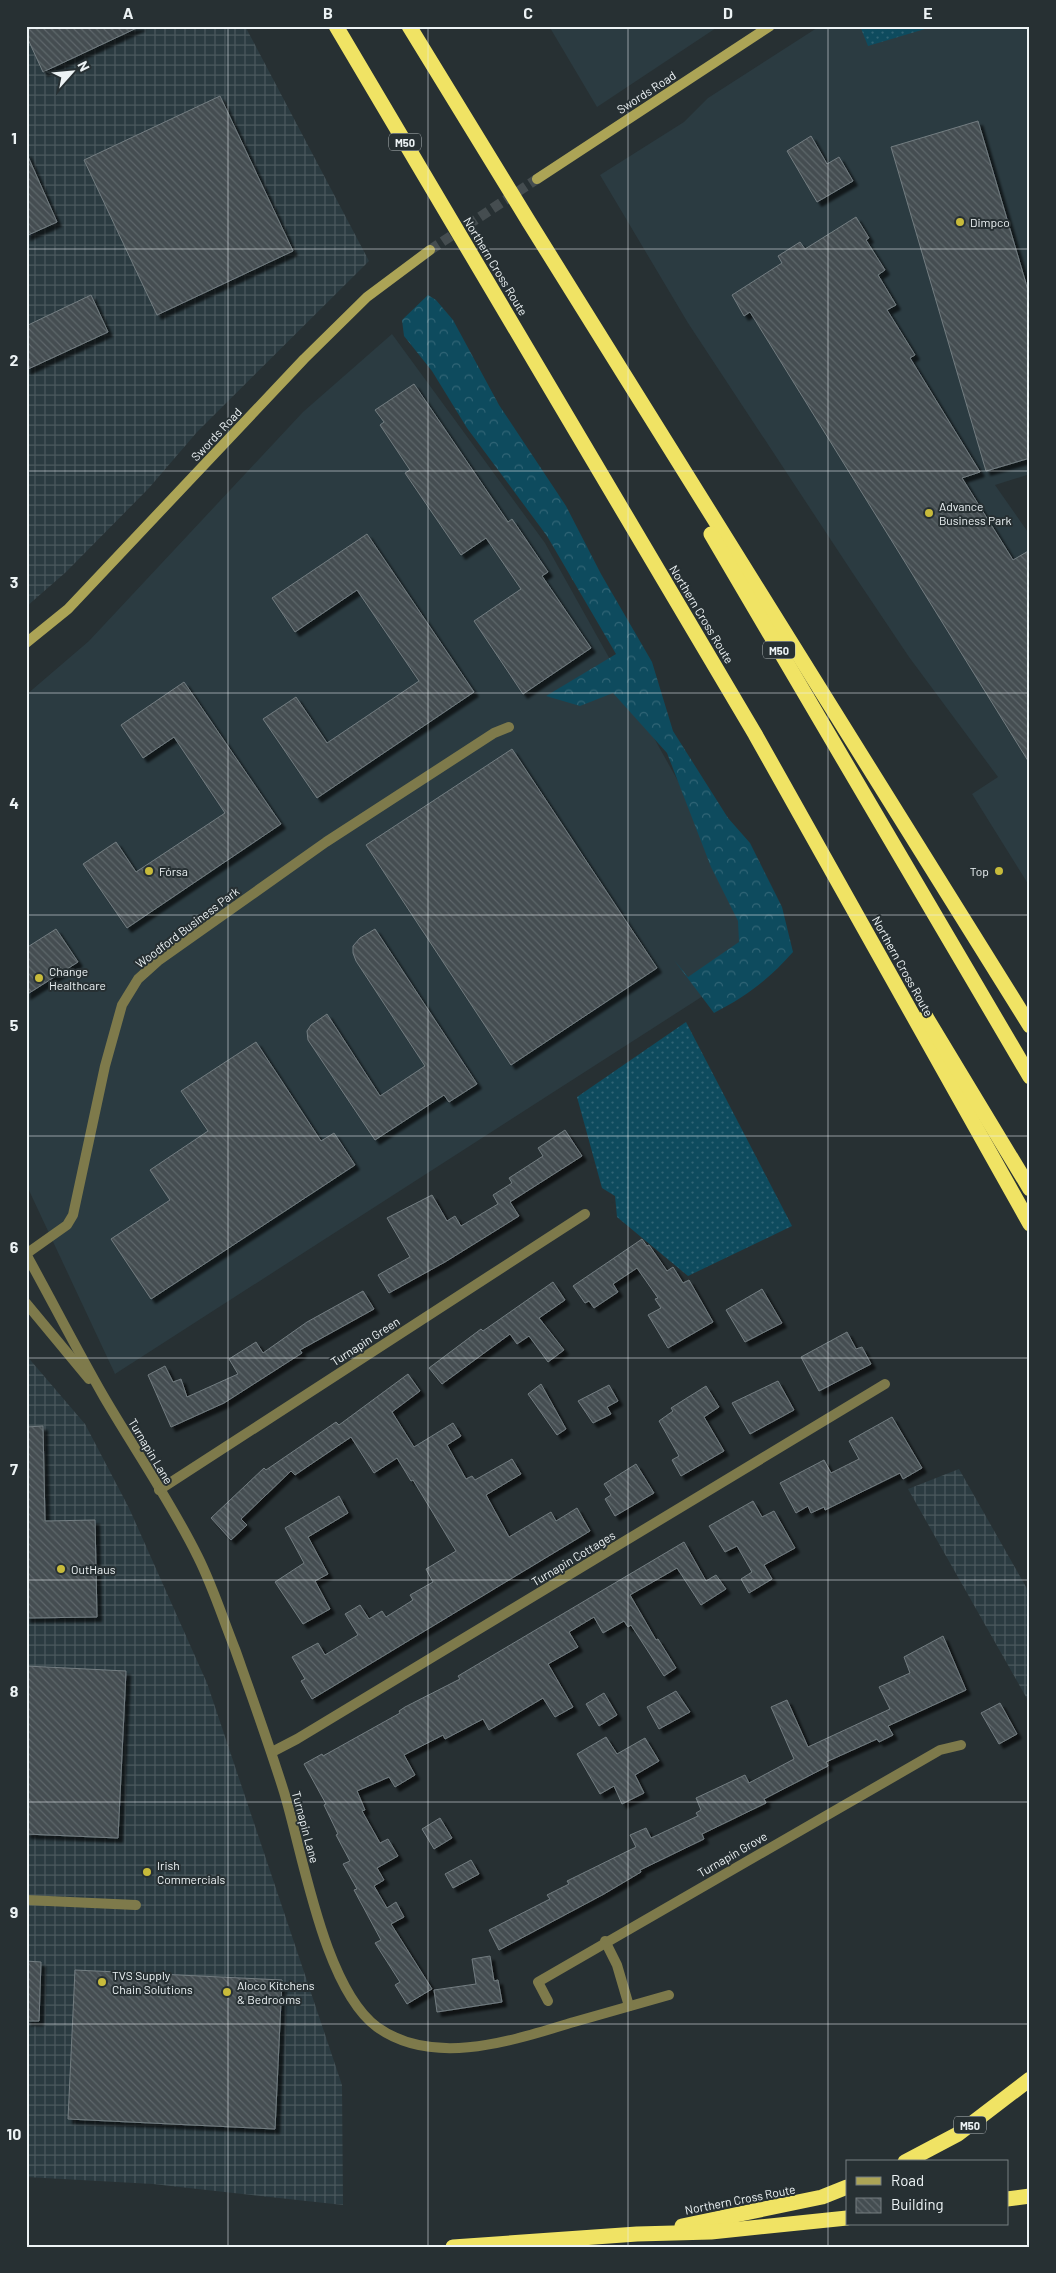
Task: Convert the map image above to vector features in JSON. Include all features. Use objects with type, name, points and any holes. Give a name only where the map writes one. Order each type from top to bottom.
[{"type":"highway","name":"Northern Cross Route","points":[[336,26],[755,734],[1030,1224]]},
{"type":"highway","name":"M50","points":[[410,26],[529,222],[1030,1026]]},
{"type":"highway","name":"M50","points":[[529,222],[1030,1077]]},
{"type":"highway","name":"M50","points":[[755,734],[1030,1189]]},
{"type":"highway","name":"M50","points":[[909,2160],[958,2134],[1030,2079]]},
{"type":"highway","name":"Northern Cross Route","points":[[636,2234],[822,2197],[846,2187]]},
{"type":"highway","points":[[1008,2199],[1030,2196]]},
{"type":"highway","points":[[453,2247],[636,2234],[711,2232],[846,2218]]},
{"type":"main road","name":"Swords Road","points":[[537,179],[770,26]]},
{"type":"main road","name":"Swords Road","points":[[26,643],[68,609],[315,348],[367,298],[430,250]]},
{"type":"street","name":"Woodford Business Park","points":[[26,1254],[67,1225],[73,1215],[111,1039],[122,1005],[138,979],[158,961],[326,842],[494,733],[509,726]]},
{"type":"street","name":"Turnapin Green","points":[[159,1490],[585,1214]]},
{"type":"street","name":"Turnapin Lane","points":[[26,1254],[103,1395],[198,1558],[226,1625],[272,1752],[312,1900],[331,1954],[344,1985],[360,2008],[376,2026],[402,2040],[436,2047],[474,2047],[524,2037],[669,1995]]},
{"type":"street","name":"Turnapin Lane","points":[[26,1303],[103,1395]]},
{"type":"street","name":"Turnapin Cottages","points":[[272,1752],[297,1739],[885,1384]]},
{"type":"street","name":"Turnapin Grove","points":[[548,2001],[538,1982],[605,1941],[940,1750],[961,1746]]},
{"type":"street","points":[[26,1900],[136,1905]]},
{"type":"street","points":[[605,1941],[617,1965],[629,2006]]},
{"type":"shaded area","points":[[26,26],[245,26],[369,261],[197,432],[149,488],[66,572],[26,607]]},
{"type":"shaded area","points":[[549,26],[719,26],[597,107]]},
{"type":"shaded area","points":[[820,26],[1030,26],[1030,474],[995,485],[1030,535],[1030,887],[972,794],[998,777],[909,657],[852,572],[688,323],[600,175],[684,122],[708,98]]},
{"type":"shaded area","points":[[392,334],[545,543],[773,951],[115,1374],[26,1184],[26,695],[89,641],[303,412]]},
{"type":"shaded area","points":[[26,1355],[85,1424],[129,1508],[207,1683],[342,2085],[343,2205],[153,2184],[26,2177]]},
{"type":"shaded area","points":[[959,1469],[1030,1594],[1030,1704],[908,1489]]},
{"type":"green space","points":[[860,26],[935,26],[868,46]]},
{"type":"green space","points":[[428,295],[436,300],[453,320],[499,405],[566,506],[601,574],[652,662],[673,731],[728,818],[750,843],[782,907],[793,952],[756,987],[714,1013],[674,960],[688,977],[739,942],[738,921],[711,867],[667,753],[613,693],[580,706],[546,696],[616,654],[547,536],[467,428],[432,371],[404,336],[402,320]]},
{"type":"green space","points":[[686,1022],[792,1226],[688,1276],[617,1217],[615,1196],[602,1188],[577,1097]]},
{"type":"building","points":[[26,26],[141,26],[43,72],[26,35]]},
{"type":"building","points":[[220,96],[293,251],[157,315],[84,160]]},
{"type":"building","name":"Dimpco","points":[[978,121],[1030,297],[1030,458],[986,471],[891,147]]},
{"type":"building","points":[[811,136],[827,164],[839,157],[853,181],[817,202],[787,151]]},
{"type":"building","points":[[26,152],[57,222],[26,236]]},
{"type":"building","name":"Advance Business Park","points":[[856,217],[869,238],[866,240],[885,270],[878,275],[896,305],[887,310],[915,355],[910,358],[980,472],[962,478],[1013,560],[1030,550],[1030,764],[750,312],[744,316],[732,295],[782,263],[778,256],[800,242],[805,249]]},
{"type":"building","points":[[91,295],[108,332],[26,370],[26,326]]},
{"type":"building","points":[[414,384],[508,522],[512,519],[548,572],[542,576],[591,648],[523,694],[474,621],[521,589],[486,538],[461,555],[405,473],[410,470],[380,425],[384,422],[375,410]]},
{"type":"building","points":[[367,534],[474,692],[317,798],[263,719],[296,697],[327,743],[419,681],[357,590],[295,632],[272,598]]},
{"type":"building","points":[[184,682],[281,824],[127,928],[83,864],[116,842],[136,872],[225,813],[174,737],[143,758],[121,725]]},
{"type":"building","points":[[512,749],[657,968],[511,1065],[366,845]]},
{"type":"building","name":"Change Healthcare","points":[[56,929],[78,962],[26,995],[26,948]]},
{"type":"building","points":[[375,929],[477,1084],[449,1102],[444,1095],[375,1140],[308,1040],[307,1031],[311,1025],[327,1014],[380,1096],[425,1066],[356,961],[353,953],[353,946],[360,938]]},
{"type":"building","points":[[256,1042],[321,1141],[334,1133],[355,1165],[151,1299],[111,1239],[170,1200],[150,1170],[208,1131],[181,1091]]},
{"type":"building","points":[[565,1130],[582,1156],[510,1202],[519,1216],[445,1262],[389,1293],[378,1275],[410,1257],[387,1218],[432,1195],[447,1221],[455,1216],[461,1226],[498,1204],[493,1195],[512,1183],[509,1178],[543,1156],[538,1148]]},
{"type":"building","points":[[642,1239],[647,1246],[649,1245],[667,1271],[673,1267],[683,1283],[689,1280],[713,1322],[668,1348],[648,1315],[661,1308],[655,1299],[658,1298],[637,1268],[613,1284],[618,1292],[594,1308],[589,1301],[585,1303],[573,1286]]},
{"type":"building","points":[[553,1282],[565,1300],[539,1318],[564,1350],[548,1362],[529,1336],[517,1344],[510,1334],[442,1384],[429,1368],[481,1329],[483,1331]]},
{"type":"building","points":[[762,1289],[782,1323],[745,1342],[726,1310]]},
{"type":"building","points":[[363,1291],[374,1309],[300,1350],[302,1353],[224,1403],[171,1427],[148,1375],[165,1366],[173,1382],[181,1379],[187,1397],[238,1374],[229,1359],[256,1342],[263,1353],[307,1322]]},
{"type":"building","points":[[847,1332],[856,1349],[862,1347],[871,1364],[819,1391],[801,1357]]},
{"type":"building","points":[[408,1374],[420,1391],[392,1412],[414,1447],[453,1423],[461,1436],[447,1445],[466,1479],[472,1476],[475,1480],[512,1459],[521,1474],[486,1495],[509,1537],[551,1512],[556,1521],[577,1508],[590,1531],[312,1699],[301,1681],[305,1679],[292,1657],[318,1643],[325,1655],[358,1635],[345,1614],[360,1605],[369,1619],[382,1611],[386,1617],[413,1600],[410,1595],[433,1582],[426,1569],[456,1551],[413,1480],[411,1481],[397,1458],[374,1473],[351,1437],[295,1475],[291,1471],[241,1519],[247,1525],[231,1540],[211,1518],[264,1468],[266,1470],[336,1422],[339,1425]]},
{"type":"building","points":[[778,1381],[794,1410],[750,1434],[732,1403]]},
{"type":"building","points":[[541,1384],[566,1429],[557,1435],[528,1394]]},
{"type":"building","points":[[609,1385],[618,1401],[607,1407],[611,1414],[593,1423],[578,1401]]},
{"type":"building","points":[[706,1386],[719,1407],[704,1417],[724,1451],[681,1476],[672,1460],[679,1456],[659,1421],[673,1411],[671,1408]]},
{"type":"building","points":[[892,1417],[922,1468],[903,1479],[900,1473],[825,1510],[824,1507],[811,1513],[808,1506],[796,1513],[780,1483],[824,1460],[831,1473],[859,1459],[849,1441]]},
{"type":"building","name":"OutHaus","points":[[43,1426],[45,1521],[95,1520],[97,1617],[26,1618],[26,1427]]},
{"type":"building","points":[[636,1464],[654,1493],[615,1516],[605,1499],[611,1495],[604,1484]]},
{"type":"building","points":[[339,1496],[348,1513],[308,1537],[328,1574],[315,1581],[330,1609],[303,1624],[275,1582],[304,1563],[285,1528]]},
{"type":"building","points":[[753,1501],[762,1517],[774,1511],[795,1548],[764,1565],[772,1579],[749,1593],[741,1579],[752,1572],[737,1546],[725,1552],[709,1526]]},
{"type":"building","points":[[684,1542],[706,1581],[716,1575],[726,1589],[701,1605],[677,1568],[630,1595],[656,1640],[658,1639],[676,1668],[664,1676],[631,1625],[628,1627],[624,1621],[603,1633],[594,1617],[569,1632],[578,1647],[548,1664],[573,1707],[555,1717],[543,1698],[489,1730],[483,1719],[445,1739],[443,1735],[404,1755],[415,1775],[395,1787],[389,1777],[357,1791],[365,1810],[362,1811],[380,1843],[388,1839],[398,1856],[377,1868],[384,1880],[374,1886],[387,1908],[396,1902],[404,1917],[391,1924],[432,1989],[407,2004],[395,1985],[400,1982],[375,1943],[381,1940],[354,1890],[357,1889],[343,1864],[350,1861],[336,1835],[338,1834],[324,1805],[326,1804],[304,1764],[322,1754],[323,1756],[400,1713],[399,1711],[405,1707],[460,1679],[458,1676]]},
{"type":"building","points":[[943,1636],[966,1690],[888,1726],[893,1735],[879,1742],[877,1739],[826,1762],[828,1766],[764,1799],[766,1803],[702,1834],[704,1839],[640,1870],[641,1872],[604,1894],[499,1950],[489,1930],[550,1899],[547,1895],[569,1884],[567,1881],[636,1847],[630,1835],[646,1828],[651,1838],[698,1816],[696,1813],[701,1810],[696,1798],[745,1775],[749,1783],[794,1759],[771,1707],[787,1700],[808,1747],[890,1709],[879,1687],[910,1673],[904,1657]]},
{"type":"building","points":[[26,1666],[126,1671],[118,1838],[26,1834]]},
{"type":"building","points":[[676,1691],[690,1712],[659,1729],[647,1707]]},
{"type":"building","points":[[604,1693],[617,1715],[599,1726],[586,1704]]},
{"type":"building","points":[[1000,1703],[1017,1734],[999,1744],[981,1713]]},
{"type":"building","points":[[606,1737],[617,1754],[645,1738],[659,1761],[635,1775],[644,1793],[622,1804],[614,1786],[600,1794],[577,1754]]},
{"type":"building","points":[[440,1818],[452,1838],[434,1849],[422,1829]]},
{"type":"building","points":[[471,1860],[479,1874],[453,1888],[445,1874]]},
{"type":"building","points":[[490,1956],[494,1981],[498,1980],[502,2002],[437,2012],[434,1990],[476,1984],[472,1959]]},
{"type":"building","points":[[26,1961],[41,1962],[39,2021],[26,2021]]},
{"type":"building","points":[[75,1970],[282,1980],[275,2129],[68,2119]]},
{"type":"tunnel","points":[[430,250],[537,179]]},
{"type":"place","name":"Dimpco","points":[[960,222]]},
{"type":"place","name":"Advance Business Park","points":[[929,513]]},
{"type":"place","name":"Fórsa","points":[[149,871]]},
{"type":"place","name":"Top","points":[[999,871]]},
{"type":"place","name":"Change Healthcare","points":[[39,978]]},
{"type":"place","name":"OutHaus","points":[[61,1569]]},
{"type":"place","name":"Irish Commercials","points":[[147,1872]]},
{"type":"place","name":"TVS Supply Chain Solutions","points":[[102,1982]]},
{"type":"place","name":"Aloco Kitchens & Bedrooms","points":[[227,1992]]}]
